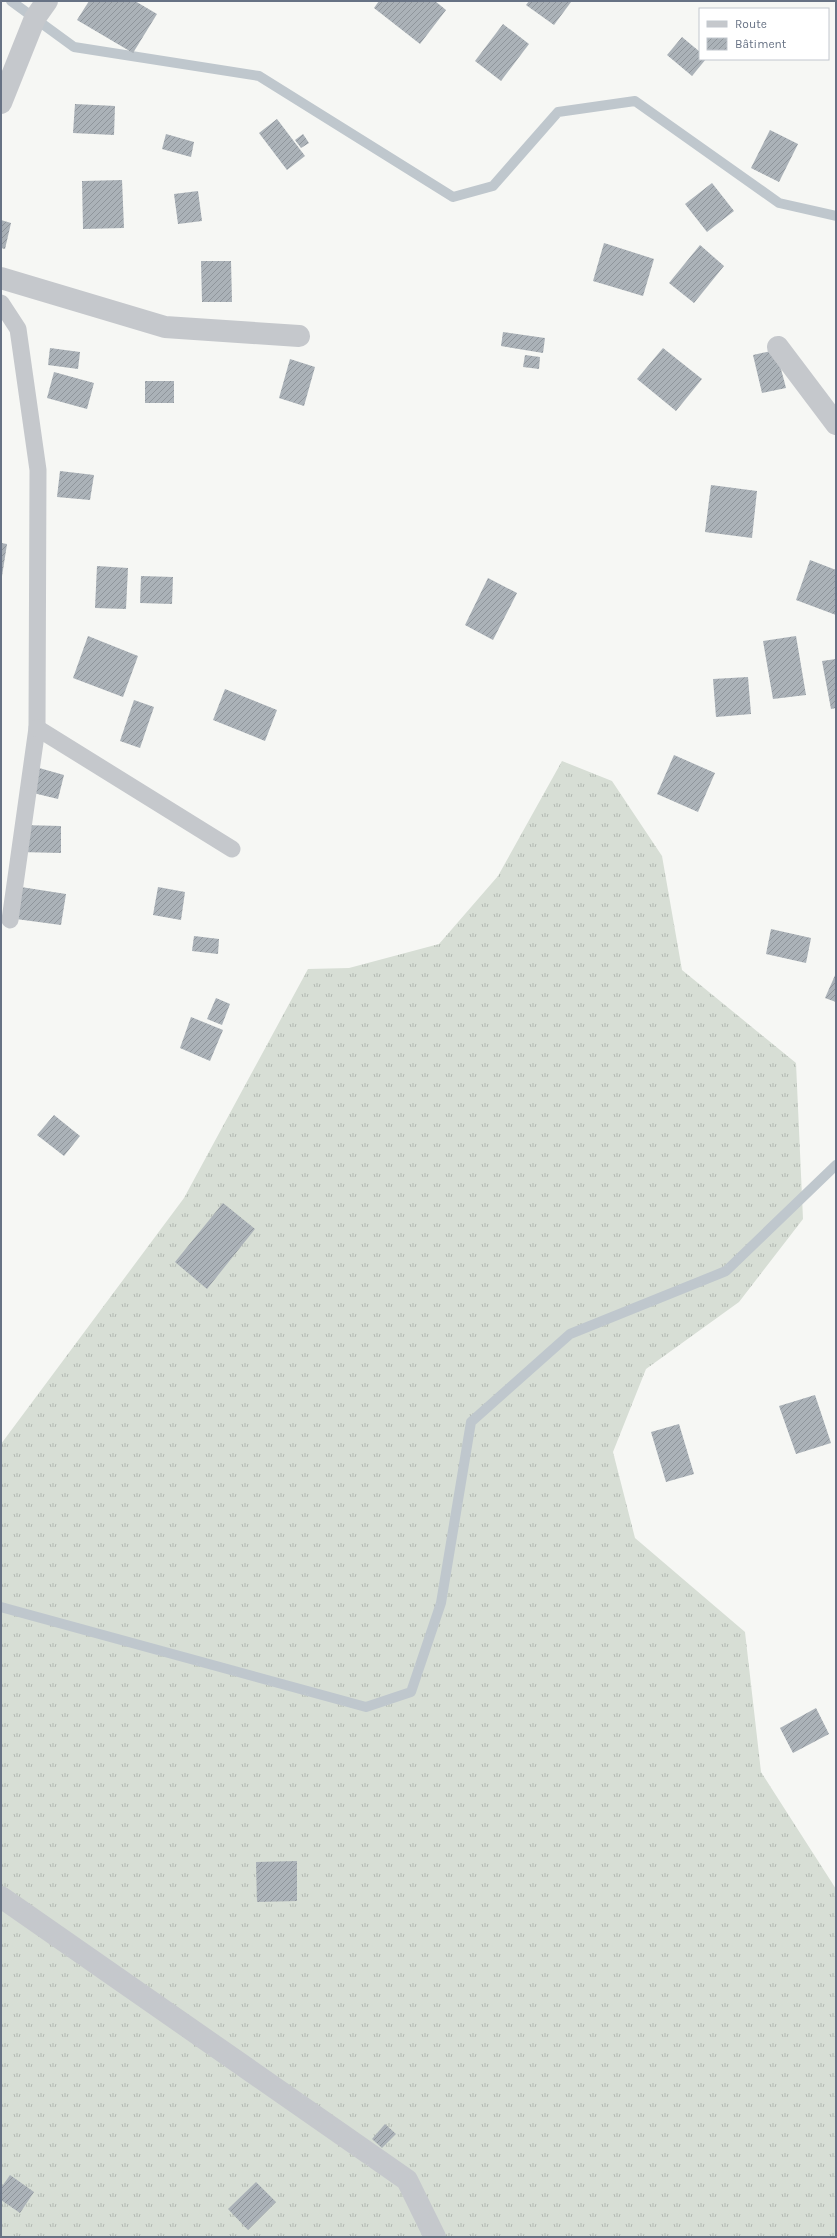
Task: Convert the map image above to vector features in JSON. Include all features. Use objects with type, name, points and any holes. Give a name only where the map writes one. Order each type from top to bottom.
[{"type":"street","points":[[1,103],[35,18],[47,1]]},
{"type":"street","points":[[1,278],[165,327],[299,336]]},
{"type":"street","points":[[778,347],[836,424]]},
{"type":"street","points":[[1,1897],[407,2180],[435,2237]]},
{"type":"lane","points":[[1,303],[18,329],[38,470],[37,728],[10,920]]},
{"type":"lane","points":[[37,728],[232,848]]},
{"type":"green space","points":[[562,761],[612,781],[662,856],[682,970],[796,1063],[803,1219],[739,1302],[646,1369],[613,1452],[635,1538],[745,1632],[761,1772],[836,1889],[836,2237],[1,2237],[1,1444],[184,1198],[308,969],[349,968],[439,944],[498,876]]},
{"type":"building","points":[[89,1],[135,1],[157,14],[133,53],[77,20]]},
{"type":"building","points":[[379,1],[435,1],[446,10],[420,44],[374,8]]},
{"type":"building","points":[[529,1],[571,2],[554,25],[526,5]]},
{"type":"building","points":[[503,24],[529,44],[501,81],[475,61]]},
{"type":"building","points":[[682,37],[699,51],[699,60],[705,60],[692,76],[667,55]]},
{"type":"building","points":[[75,104],[115,106],[114,135],[73,133]]},
{"type":"building","points":[[277,119],[305,156],[287,170],[259,133]]},
{"type":"building","points":[[770,130],[798,144],[779,182],[751,168]]},
{"type":"building","points":[[166,134],[194,142],[191,157],[162,149]]},
{"type":"building","points":[[303,134],[309,143],[301,148],[295,140]]},
{"type":"building","points":[[122,180],[124,228],[83,229],[82,181]]},
{"type":"building","points":[[712,183],[734,211],[707,232],[685,204]]},
{"type":"building","points":[[198,191],[202,221],[178,224],[174,194]]},
{"type":"building","points":[[1,220],[11,223],[5,249],[1,248]]},
{"type":"building","points":[[604,243],[654,259],[643,296],[593,281]]},
{"type":"building","points":[[700,245],[724,266],[694,303],[669,283]]},
{"type":"building","points":[[201,261],[231,261],[232,302],[202,302]]},
{"type":"building","points":[[503,332],[545,338],[543,353],[501,346]]},
{"type":"building","points":[[50,348],[80,352],[78,369],[48,365]]},
{"type":"building","points":[[663,348],[702,379],[676,411],[637,379]]},
{"type":"building","points":[[776,350],[786,388],[762,393],[753,355]]},
{"type":"building","points":[[525,355],[540,357],[539,369],[523,367]]},
{"type":"building","points":[[290,359],[315,367],[304,406],[279,398]]},
{"type":"building","points":[[54,372],[94,383],[87,409],[47,398]]},
{"type":"building","points":[[145,381],[174,381],[174,403],[145,403]]},
{"type":"building","points":[[60,471],[94,475],[90,500],[57,497]]},
{"type":"building","points":[[711,485],[757,491],[752,538],[705,532]]},
{"type":"building","points":[[1,543],[7,544],[2,576],[1,576]]},
{"type":"building","points":[[810,560],[836,570],[836,615],[796,600]]},
{"type":"building","points":[[97,566],[128,568],[126,609],[95,608]]},
{"type":"building","points":[[141,576],[173,577],[172,604],[140,603]]},
{"type":"building","points":[[488,578],[517,593],[493,640],[465,625]]},
{"type":"building","points":[[88,636],[138,656],[123,697],[73,678]]},
{"type":"building","points":[[796,636],[806,695],[773,699],[763,641]]},
{"type":"building","points":[[836,659],[836,708],[831,709],[822,661]]},
{"type":"building","points":[[748,677],[751,714],[716,717],[713,679]]},
{"type":"building","points":[[225,689],[277,710],[265,741],[213,720]]},
{"type":"building","points":[[134,700],[154,707],[140,748],[120,741]]},
{"type":"building","points":[[674,755],[715,773],[698,812],[657,794]]},
{"type":"building","points":[[32,766],[64,775],[58,799],[25,791]]},
{"type":"building","points":[[21,825],[61,826],[61,853],[20,852]]},
{"type":"building","points":[[21,887],[66,894],[61,925],[16,919]]},
{"type":"building","points":[[158,887],[185,892],[181,920],[153,915]]},
{"type":"building","points":[[771,929],[811,938],[806,963],[766,954]]},
{"type":"building","points":[[194,936],[219,939],[218,954],[192,951]]},
{"type":"building","points":[[836,973],[836,1002],[825,998]]},
{"type":"building","points":[[216,998],[230,1004],[222,1025],[207,1019]]},
{"type":"building","points":[[191,1017],[223,1030],[210,1061],[180,1048]]},
{"type":"building","points":[[54,1115],[80,1136],[64,1156],[37,1135]]},
{"type":"building","points":[[223,1203],[255,1229],[207,1289],[175,1262]]},
{"type":"building","points":[[815,1395],[831,1443],[796,1454],[779,1406]]},
{"type":"building","points":[[679,1424],[694,1474],[666,1482],[651,1432]]},
{"type":"building","points":[[816,1708],[829,1734],[793,1753],[780,1728]]},
{"type":"building","points":[[297,1861],[297,1901],[257,1902],[256,1862]]},
{"type":"building","points":[[385,2124],[396,2134],[382,2148],[372,2139]]},
{"type":"building","points":[[10,2175],[34,2192],[20,2213],[1,2200],[1,2188]]},
{"type":"building","points":[[256,2182],[276,2202],[248,2230],[228,2209]]},
{"type":"waterway","points":[[11,1],[74,47],[259,76],[453,197],[493,186],[558,112],[635,101],[779,203],[836,216]]},
{"type":"waterway","points":[[1,1607],[366,1707],[411,1692],[441,1603],[471,1422],[570,1334],[726,1271],[836,1165]]}]
